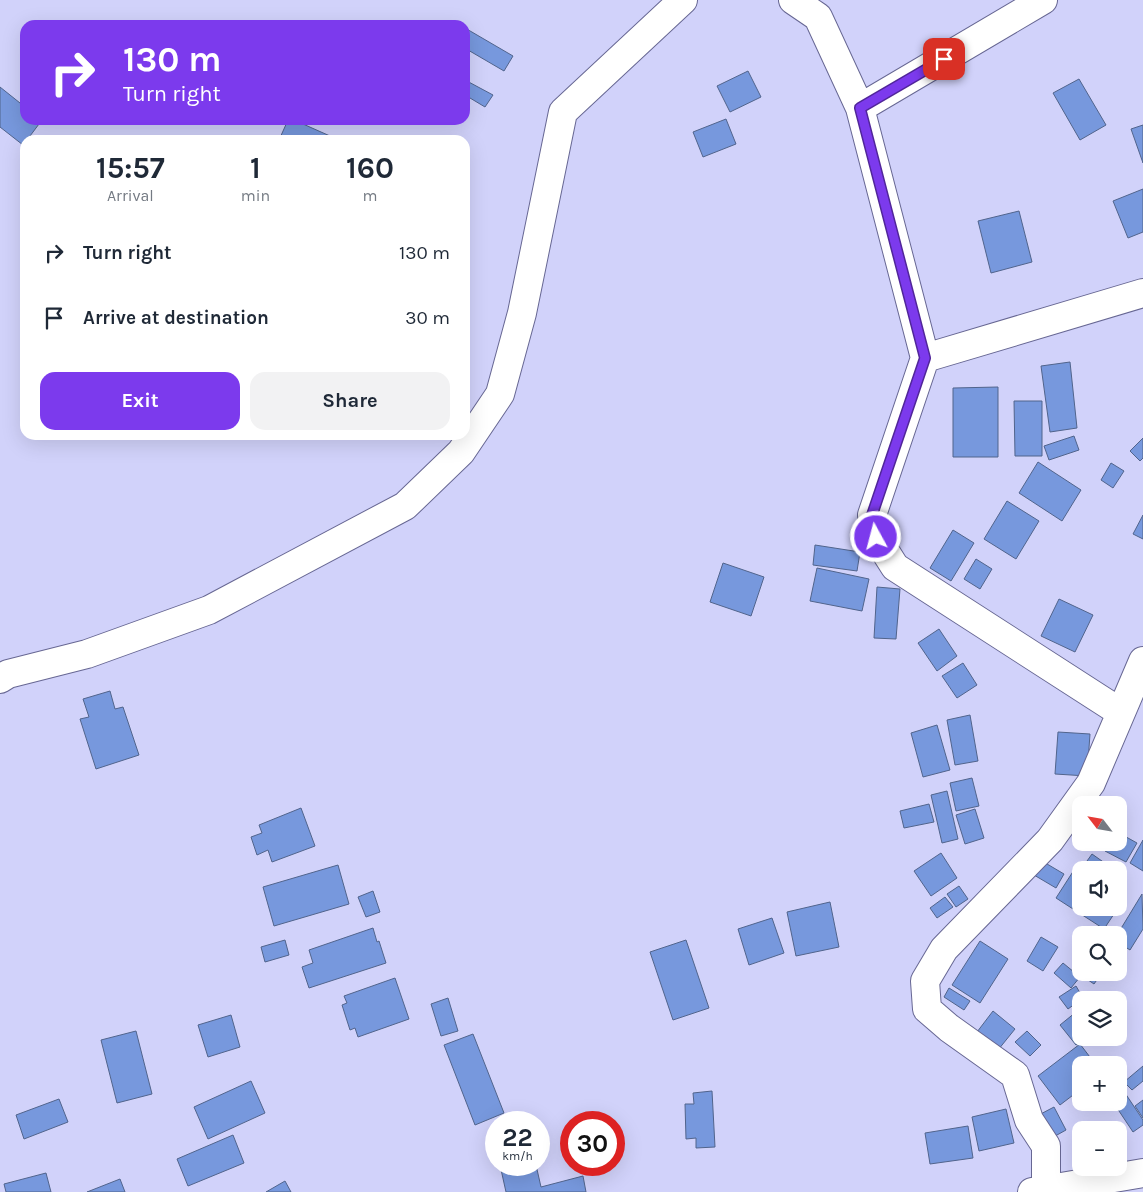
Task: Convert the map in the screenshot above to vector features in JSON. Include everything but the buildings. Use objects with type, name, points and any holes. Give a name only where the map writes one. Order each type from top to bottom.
[{"type":"street","points":[[470,439],[500,394],[522,313],[563,112],[684,0]]},
{"type":"street","points":[[793,0],[818,17],[860,108],[925,358],[872,515],[876,537],[895,567],[1120,712]]},
{"type":"street","points":[[860,108],[1043,0]]},
{"type":"street","points":[[925,358],[1143,292]]},
{"type":"street","points":[[0,679],[8,674],[87,654],[209,610],[405,506],[461,452],[469,440]]},
{"type":"street","points":[[1143,661],[1091,783],[1050,840],[944,949],[925,982],[927,1008],[949,1028],[1015,1075],[1029,1120],[1046,1146],[1038,1191],[1143,1173]]},
{"type":"route","points":[[876,537],[872,515],[925,358],[860,108],[944,59]]}]
